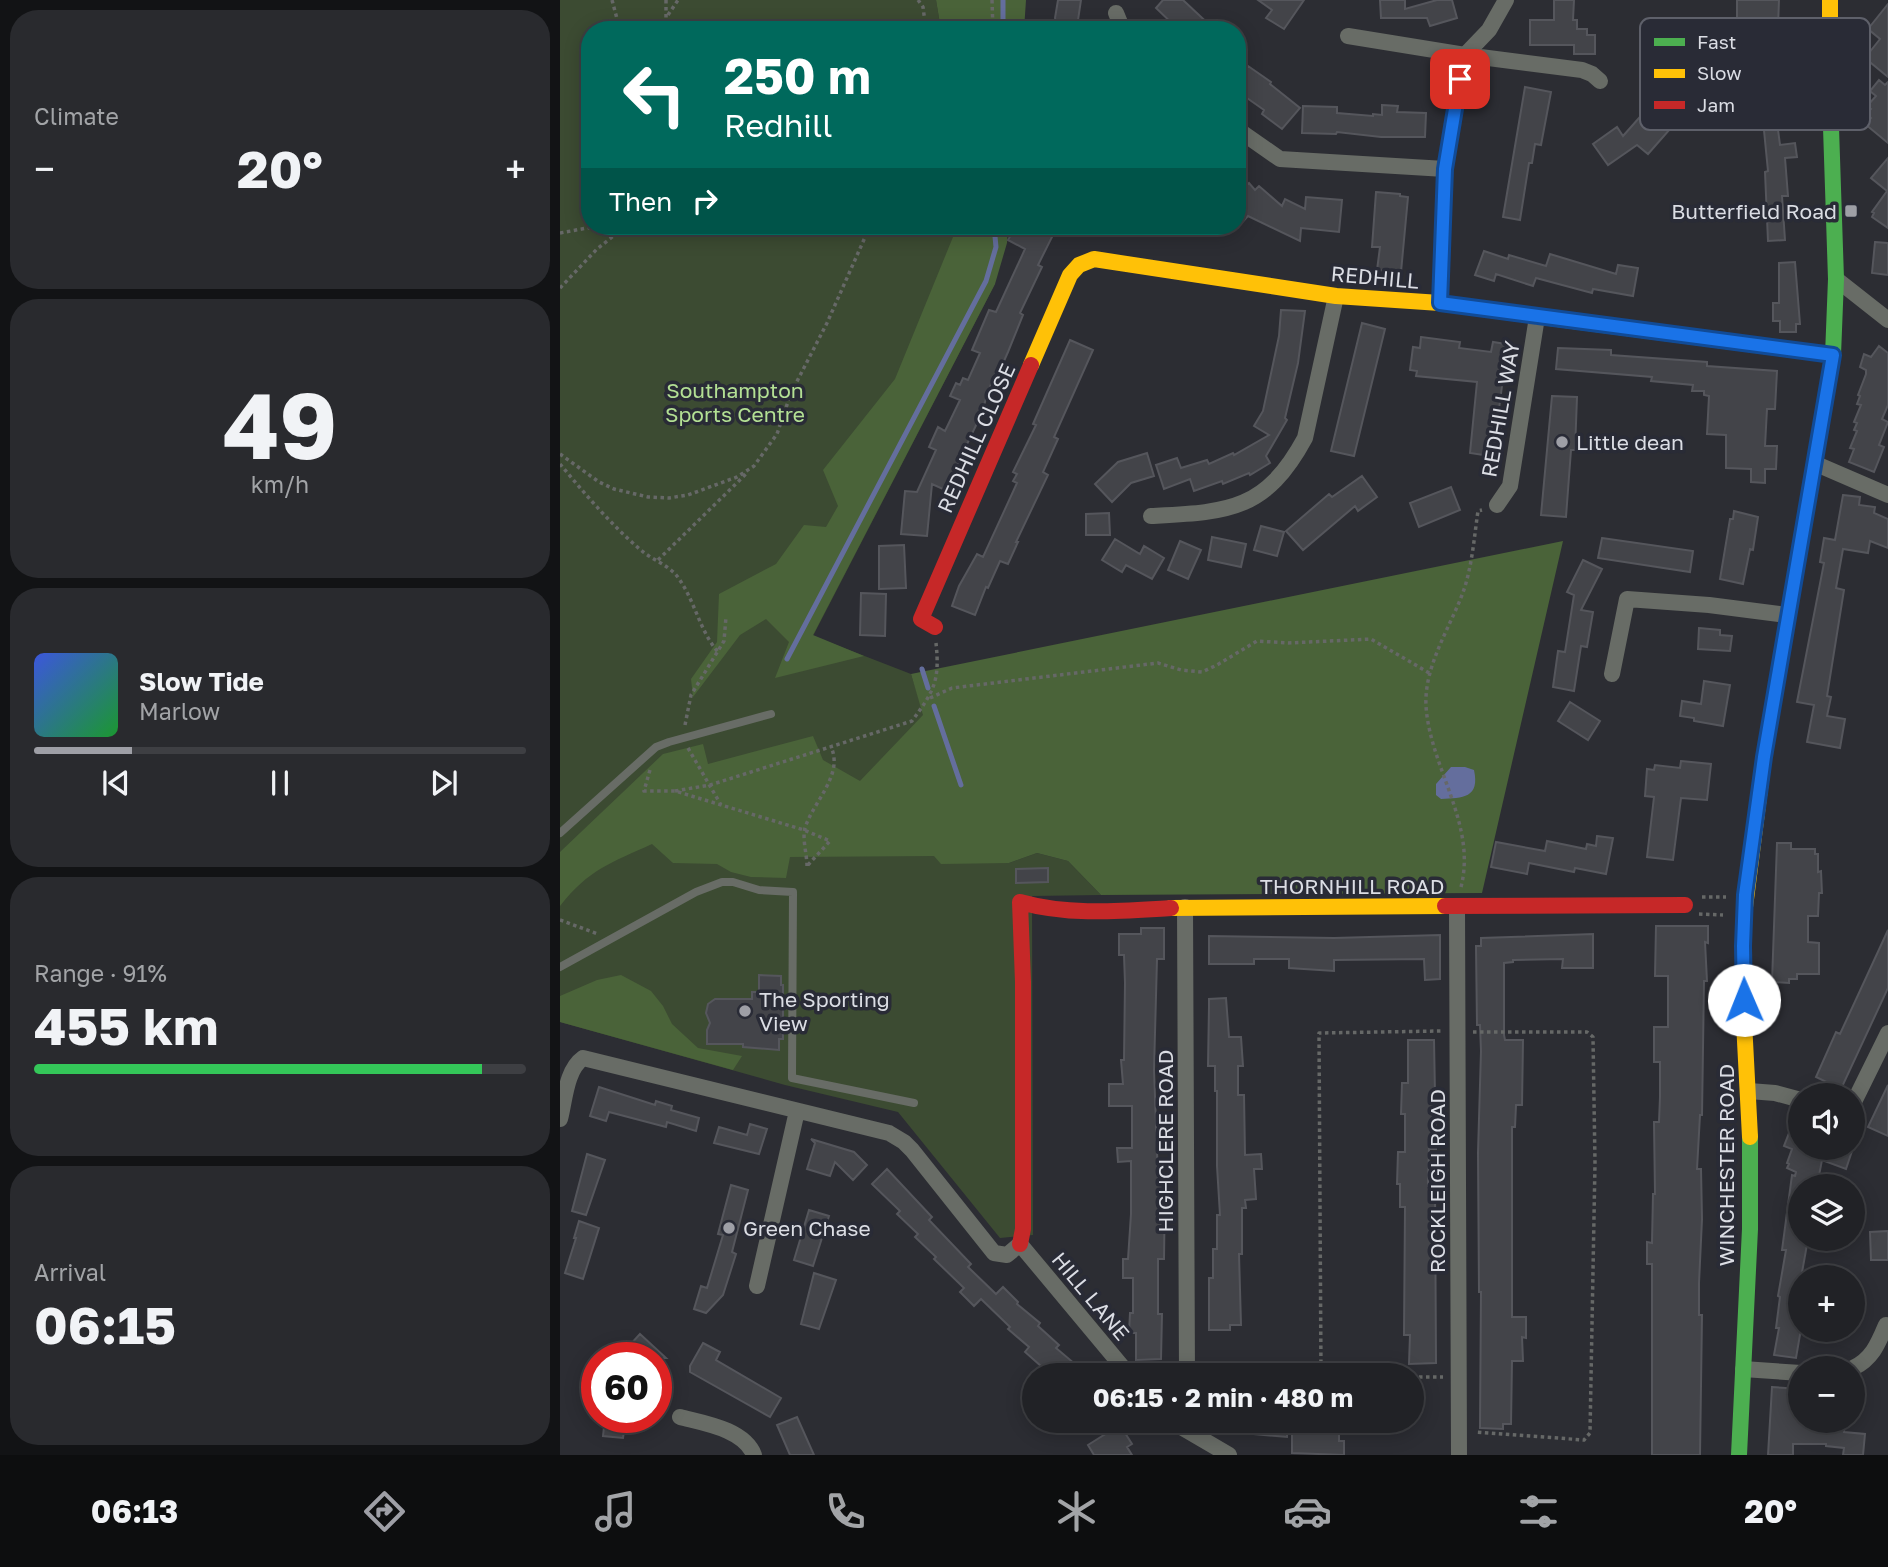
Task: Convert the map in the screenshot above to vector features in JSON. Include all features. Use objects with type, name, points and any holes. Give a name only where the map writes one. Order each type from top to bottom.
[{"type":"street","points":[[1440,303],[1445,169],[1465,55],[1489,30],[1506,0]]},
{"type":"street","name":"WINCHESTER ROAD","points":[[1830,0],[1830,18]]},
{"type":"street","points":[[1116,13],[1119,21]]},
{"type":"street","points":[[1348,36],[1582,70],[1600,81]]},
{"type":"street","name":"WINCHESTER ROAD","points":[[1739,1455],[1750,1229],[1749,1091],[1744,1000],[1745,895],[1787,615],[1833,355],[1836,279],[1831,130]]},
{"type":"street","points":[[1246,135],[1280,159],[1445,169]]},
{"type":"street","name":"REDHILL","points":[[1082,261],[1094,259],[1336,296],[1440,303],[1833,355]]},
{"type":"street","name":"REDHILL CLOSE","points":[[935,627],[920,619],[1073,268],[1082,261]]},
{"type":"street","points":[[1836,279],[1888,320]]},
{"type":"street","points":[[1151,516],[1205,514],[1227,509],[1246,502],[1268,488],[1279,477],[1294,459],[1305,438],[1336,296]]},
{"type":"street","name":"REDHILL WAY","points":[[1497,505],[1510,486],[1536,317]]},
{"type":"street","points":[[1814,464],[1888,495]]},
{"type":"street","points":[[1612,674],[1627,599],[1709,605],[1787,615]]},
{"type":"street","name":"THORNHILL ROAD","points":[[1020,1244],[1023,1229],[1024,1071],[1020,902],[1040,909],[1060,911],[1185,907],[1685,905]]},
{"type":"street","name":"ROCKLEIGH ROAD","points":[[1457,906],[1459,1455]]},
{"type":"street","name":"HIGHCLERE ROAD","points":[[1185,907],[1187,1363]]},
{"type":"street","points":[[1863,1083],[1888,1033]]},
{"type":"street","points":[[560,1119],[571,1074],[583,1058],[879,1130],[897,1137],[912,1150],[994,1253],[1007,1255],[1020,1244]]},
{"type":"street","points":[[1749,1091],[1788,1096]]},
{"type":"street","points":[[757,1286],[797,1111]]},
{"type":"street","name":"HILL LANE","points":[[1020,1244],[1119,1363]]},
{"type":"street","points":[[1865,1362],[1881,1354],[1886,1325]]},
{"type":"street","points":[[1743,1369],[1788,1372]]},
{"type":"street","points":[[680,1417],[737,1436],[754,1455]]},
{"type":"street","points":[[1193,1433],[1229,1455]]},
{"type":"lane","points":[[560,833],[656,747],[771,715]]},
{"type":"lane","points":[[560,967],[696,892],[722,882],[733,882],[759,890],[793,892],[792,1078],[914,1103]]},
{"type":"path","points":[[612,0],[618,21]]},
{"type":"path","points":[[666,0],[667,21]]},
{"type":"path","points":[[667,17],[678,0]]},
{"type":"path","points":[[918,0],[923,7],[925,21]]},
{"type":"path","points":[[992,0],[993,21]]},
{"type":"path","points":[[560,233],[581,229]]},
{"type":"path","points":[[560,288],[597,249],[615,235]]},
{"type":"path","points":[[657,560],[754,466],[777,434],[791,393],[827,323],[866,235]]},
{"type":"path","points":[[560,454],[599,482],[614,489],[648,497],[688,495],[737,477],[754,466]]},
{"type":"path","points":[[560,464],[643,552],[676,574],[698,613],[706,638],[718,652]]},
{"type":"path","points":[[1457,906],[1466,869],[1463,843],[1444,772],[1432,745],[1426,704],[1431,674],[1443,636],[1463,593],[1478,511],[1497,505]]},
{"type":"path","points":[[722,807],[682,738],[691,695],[724,641],[726,617]]},
{"type":"path","points":[[656,747],[644,791],[675,791],[710,785],[912,721],[930,698],[937,678],[935,627]]},
{"type":"path","points":[[930,698],[952,688],[1158,663],[1181,670],[1202,672],[1257,641],[1288,643],[1371,639],[1431,674]]},
{"type":"path","points":[[675,791],[804,830],[830,841],[807,866],[804,830],[831,777],[834,761],[831,747]]},
{"type":"path","points":[[1744,915],[1700,915],[1685,905],[1698,898],[1745,895]]},
{"type":"path","points":[[560,920],[612,939]]},
{"type":"path","points":[[1321,1363],[1320,1033],[1587,1032],[1592,1037],[1595,1163],[1590,1433],[1584,1440],[1479,1432],[1459,1433]]},
{"type":"path","points":[[1424,1377],[1459,1378]]},
{"type":"green space","name":"Southampton Sports Centre","points":[[560,0],[936,0],[940,21],[581,21],[581,235],[978,235],[995,284],[813,636],[911,674],[924,715],[1009,863],[1037,853],[1068,861],[1101,895],[1032,896],[1033,1235],[1000,1238],[898,1112],[785,1085],[560,1022]]},
{"type":"green space","points":[[936,0],[1026,0],[1025,21],[940,21]]},
{"type":"green space","points":[[952,235],[1007,235],[995,284],[813,635],[864,656],[775,678],[789,642],[766,619],[740,635],[693,697],[691,679],[717,642],[719,594],[776,564],[804,525],[826,527],[838,506],[823,470],[895,379]]},
{"type":"green space","points":[[1563,541],[1482,893],[1101,895],[1068,861],[1037,853],[1009,863],[941,864],[934,856],[790,857],[786,878],[751,877],[731,872],[717,864],[673,863],[652,844],[591,875],[560,906],[560,852],[663,754],[703,744],[708,764],[813,736],[823,760],[860,781],[923,715],[911,674]]},
{"type":"green space","points":[[621,975],[651,991],[672,1024],[698,1048],[742,1056],[733,1070],[560,1022],[560,996],[597,980]]},
{"type":"water","points":[[1451,767],[1474,770],[1474,786],[1468,795],[1463,797],[1441,799],[1436,795],[1436,784]]},
{"type":"building","points":[[1058,0],[1081,0],[1078,21],[1056,21]]},
{"type":"building","points":[[1163,0],[1183,0],[1205,21],[1170,21],[1156,8]]},
{"type":"building","points":[[1258,0],[1304,0],[1284,29],[1266,18],[1272,10]]},
{"type":"building","points":[[1380,0],[1405,0],[1405,9],[1437,0],[1452,0],[1457,18],[1430,26],[1427,18],[1381,18]]},
{"type":"building","points":[[1554,0],[1574,0],[1573,20],[1577,20],[1577,29],[1587,29],[1587,35],[1595,35],[1595,54],[1574,54],[1574,45],[1530,45],[1530,20],[1554,20]]},
{"type":"building","points":[[1737,0],[1779,0],[1778,18],[1737,18]]},
{"type":"building","points":[[1888,4],[1888,77],[1870,62],[1870,52],[1880,39],[1870,31],[1870,26]]},
{"type":"building","points":[[1248,66],[1300,108],[1282,129],[1262,114],[1264,110],[1246,97]]},
{"type":"building","points":[[1879,80],[1885,85],[1888,82],[1888,143],[1870,128],[1870,103],[1876,96],[1870,91]]},
{"type":"building","points":[[1525,87],[1551,92],[1541,145],[1535,144],[1532,163],[1529,163],[1520,220],[1503,217]]},
{"type":"building","points":[[1382,105],[1398,106],[1397,112],[1426,113],[1425,137],[1381,137],[1337,132],[1302,133],[1303,106],[1337,107],[1337,113],[1373,116],[1382,115]]},
{"type":"building","points":[[1640,117],[1640,130],[1669,130],[1648,154],[1637,145],[1608,165],[1593,144],[1617,127],[1623,136]]},
{"type":"building","points":[[1764,130],[1778,130],[1780,145],[1795,143],[1797,157],[1785,158],[1788,196],[1782,196],[1785,240],[1768,241],[1765,172],[1768,171]]},
{"type":"building","points":[[1888,158],[1888,228],[1872,217],[1872,212],[1887,191],[1871,178]]},
{"type":"building","points":[[1249,183],[1255,190],[1259,186],[1282,206],[1285,199],[1305,209],[1306,197],[1342,200],[1339,232],[1301,228],[1300,241],[1248,216],[1246,218],[1246,186]]},
{"type":"building","points":[[1376,192],[1408,197],[1401,272],[1377,270],[1380,247],[1372,247]]},
{"type":"building","points":[[1011,235],[1053,235],[1038,265],[1042,267],[1020,313],[1023,315],[1008,352],[996,379],[992,381],[980,417],[945,490],[932,484],[927,536],[901,534],[905,491],[917,492],[936,450],[929,447],[938,427],[945,431],[960,400],[950,396],[956,383],[960,385],[963,378],[968,380],[980,353],[972,350],[989,310],[996,312],[1025,249],[1008,240]]},
{"type":"building","points":[[1875,242],[1888,243],[1888,275],[1872,273]]},
{"type":"building","points":[[1484,251],[1508,259],[1509,255],[1546,266],[1550,254],[1616,274],[1618,265],[1638,268],[1633,296],[1593,289],[1592,293],[1536,278],[1533,286],[1496,274],[1494,281],[1475,275]]},
{"type":"building","points":[[1795,262],[1800,324],[1796,324],[1796,332],[1780,332],[1780,321],[1773,321],[1773,303],[1779,303],[1779,263]]},
{"type":"building","points":[[1281,310],[1305,311],[1298,363],[1285,418],[1287,420],[1266,456],[1270,463],[1250,475],[1249,473],[1223,484],[1222,481],[1194,491],[1190,479],[1164,489],[1156,465],[1177,458],[1181,468],[1207,460],[1209,464],[1233,453],[1234,455],[1269,435],[1254,426],[1263,411],[1279,336]]},
{"type":"building","points":[[1362,323],[1385,329],[1354,456],[1331,451]]},
{"type":"building","points":[[1421,337],[1460,342],[1459,348],[1491,352],[1493,342],[1512,345],[1511,355],[1514,355],[1511,372],[1504,370],[1499,409],[1503,410],[1497,457],[1470,453],[1477,382],[1416,376],[1417,371],[1410,370],[1413,347],[1420,348]]},
{"type":"building","points":[[1070,340],[1093,350],[1054,437],[1058,439],[1043,472],[1048,475],[1008,564],[1000,561],[975,615],[952,606],[959,586],[977,554],[983,557],[1017,483],[1013,481],[1017,474],[1013,472],[1036,425],[1033,424]]},
{"type":"building","points":[[1879,346],[1888,353],[1888,405],[1882,419],[1888,422],[1879,445],[1884,447],[1874,472],[1849,462],[1854,449],[1850,448],[1857,431],[1854,430],[1857,423],[1854,422],[1861,405],[1857,404],[1858,395],[1866,374],[1866,370],[1860,367],[1864,354],[1871,357]]},
{"type":"building","points":[[1558,348],[1611,350],[1611,355],[1707,362],[1707,366],[1777,371],[1775,409],[1767,409],[1765,446],[1777,446],[1776,469],[1765,469],[1765,483],[1751,482],[1751,469],[1726,468],[1726,435],[1707,434],[1709,396],[1704,395],[1704,391],[1692,391],[1693,385],[1651,381],[1652,377],[1556,369]]},
{"type":"building","points":[[1552,396],[1577,397],[1575,450],[1571,450],[1566,517],[1541,515]]},
{"type":"building","points":[[1147,453],[1154,476],[1131,483],[1112,502],[1095,484],[1118,462]]},
{"type":"building","points":[[1362,476],[1377,497],[1358,511],[1355,506],[1303,550],[1286,531],[1329,494],[1332,497]]},
{"type":"building","points":[[1451,487],[1460,510],[1419,527],[1410,503]]},
{"type":"building","points":[[1843,495],[1860,497],[1859,505],[1875,507],[1874,513],[1888,519],[1888,548],[1870,541],[1868,553],[1843,549],[1836,588],[1844,590],[1827,696],[1831,697],[1827,716],[1845,719],[1840,748],[1807,742],[1814,705],[1797,702],[1824,563],[1820,562],[1824,538],[1835,540]]},
{"type":"building","points":[[1734,511],[1758,517],[1753,550],[1750,549],[1743,584],[1720,579],[1730,519],[1733,519]]},
{"type":"building","points":[[1109,513],[1110,535],[1086,535],[1086,514]]},
{"type":"building","points":[[1261,526],[1284,532],[1277,556],[1254,550]]},
{"type":"building","points":[[1212,537],[1246,544],[1241,567],[1208,560]]},
{"type":"building","points":[[1602,538],[1693,551],[1690,572],[1598,558]]},
{"type":"building","points":[[1115,539],[1140,554],[1144,546],[1164,558],[1152,579],[1126,565],[1122,572],[1102,560]]},
{"type":"building","points":[[1180,541],[1201,550],[1188,579],[1168,570]]},
{"type":"building","points":[[904,545],[906,588],[879,589],[879,546]]},
{"type":"building","points":[[1583,560],[1602,569],[1581,610],[1593,612],[1587,647],[1581,646],[1574,691],[1553,687],[1558,651],[1565,652],[1574,595],[1567,592]]},
{"type":"building","points":[[861,593],[886,594],[885,636],[860,635]]},
{"type":"building","points":[[1699,628],[1720,630],[1720,635],[1732,636],[1730,651],[1698,649]]},
{"type":"building","points":[[1704,681],[1730,685],[1723,726],[1680,716],[1682,701],[1701,704]]},
{"type":"building","points":[[1570,702],[1600,721],[1588,740],[1558,721]]},
{"type":"building","points":[[1681,761],[1711,764],[1707,800],[1681,798],[1673,860],[1647,857],[1654,797],[1645,796],[1647,769],[1654,770],[1655,765],[1680,768]]},
{"type":"building","points":[[1597,836],[1613,838],[1606,874],[1575,868],[1574,872],[1529,863],[1527,874],[1491,867],[1496,842],[1545,851],[1547,841],[1586,849],[1587,844],[1596,846]]},
{"type":"building","points":[[1777,843],[1791,843],[1791,849],[1815,849],[1815,854],[1818,854],[1818,872],[1821,871],[1822,893],[1819,893],[1818,916],[1808,916],[1808,942],[1819,943],[1819,974],[1797,974],[1797,979],[1789,979],[1789,983],[1772,982]]},
{"type":"building","points":[[1048,868],[1048,882],[1016,883],[1016,869]]},
{"type":"building","points":[[1656,926],[1708,926],[1708,943],[1705,942],[1707,981],[1704,981],[1702,1115],[1697,1169],[1701,1169],[1702,1219],[1699,1283],[1699,1315],[1702,1315],[1700,1455],[1652,1455],[1652,1264],[1647,1264],[1647,1242],[1652,1243],[1655,1194],[1654,1122],[1659,1122],[1660,1097],[1660,1062],[1654,1062],[1654,1027],[1668,1027],[1668,976],[1655,976]]},
{"type":"building","points":[[1141,928],[1164,928],[1164,959],[1157,959],[1154,1070],[1158,1178],[1163,1178],[1165,1182],[1164,1259],[1158,1259],[1158,1314],[1162,1314],[1161,1359],[1136,1360],[1136,1333],[1129,1333],[1130,1313],[1133,1313],[1133,1278],[1123,1278],[1123,1259],[1128,1259],[1131,1161],[1118,1162],[1117,1148],[1132,1148],[1132,1106],[1109,1106],[1109,1084],[1123,1084],[1121,1060],[1124,1060],[1125,983],[1124,955],[1119,955],[1119,934],[1141,934]]},
{"type":"building","points":[[1888,930],[1888,988],[1844,1083],[1828,1083],[1816,1077],[1836,1032],[1840,1034]]},
{"type":"building","points":[[1593,934],[1593,968],[1562,968],[1563,959],[1513,960],[1504,963],[1505,1040],[1523,1040],[1522,1105],[1516,1105],[1515,1127],[1512,1127],[1512,1317],[1526,1317],[1526,1338],[1522,1337],[1523,1361],[1512,1361],[1511,1424],[1503,1424],[1503,1429],[1480,1428],[1478,1153],[1481,1051],[1480,1025],[1477,1025],[1476,946],[1481,946],[1481,938]]},
{"type":"building","points":[[1440,935],[1440,979],[1425,980],[1424,959],[1334,960],[1334,971],[1289,968],[1289,959],[1254,959],[1254,964],[1209,964],[1209,936],[1334,938]]},
{"type":"building","name":"The Sporting View","points":[[759,975],[781,976],[783,1039],[779,1039],[779,1050],[743,1047],[743,1044],[707,1044],[710,1023],[706,1013],[708,1004],[715,999],[752,999],[752,992],[759,992]]},
{"type":"building","points":[[1226,998],[1229,1037],[1241,1037],[1243,1066],[1238,1066],[1238,1095],[1244,1095],[1245,1155],[1261,1154],[1262,1169],[1254,1169],[1256,1199],[1245,1200],[1246,1208],[1242,1208],[1242,1254],[1239,1254],[1241,1325],[1230,1325],[1230,1330],[1209,1330],[1209,1278],[1213,1278],[1213,1249],[1217,1249],[1217,1215],[1220,1215],[1215,1066],[1208,1066],[1209,999]]},
{"type":"building","points":[[1408,1040],[1434,1040],[1436,1149],[1429,1149],[1428,1186],[1435,1186],[1436,1363],[1409,1363],[1410,1335],[1404,1335],[1405,1207],[1400,1207],[1400,1184],[1397,1184],[1398,1152],[1405,1152],[1405,1114],[1401,1114],[1402,1083],[1408,1083]]},
{"type":"building","points":[[1888,1085],[1888,1136],[1868,1127]]},
{"type":"building","points":[[599,1087],[655,1105],[656,1101],[672,1106],[671,1110],[699,1118],[696,1131],[667,1122],[666,1127],[609,1112],[606,1121],[590,1116]]},
{"type":"building","points":[[750,1124],[767,1129],[759,1154],[714,1143],[719,1127],[747,1135]]},
{"type":"building","points":[[811,1139],[854,1152],[867,1165],[853,1180],[835,1162],[830,1176],[807,1169],[815,1143]]},
{"type":"building","points":[[587,1154],[605,1160],[586,1215],[572,1211]]},
{"type":"building","points":[[1788,1160],[1822,1160],[1819,1174],[1796,1174],[1787,1168]]},
{"type":"building","points":[[1822,1160],[1849,1160],[1846,1169]]},
{"type":"building","points":[[887,1169],[932,1217],[929,1220],[971,1264],[968,1267],[996,1294],[1003,1287],[1017,1304],[1040,1323],[1038,1326],[1059,1345],[1056,1348],[1074,1363],[1037,1363],[1025,1352],[1029,1347],[1008,1329],[1010,1327],[981,1299],[974,1306],[960,1292],[964,1288],[934,1259],[936,1257],[915,1237],[918,1234],[897,1214],[900,1211],[872,1184]]},
{"type":"building","points":[[731,1185],[748,1190],[732,1252],[736,1254],[723,1295],[706,1313],[694,1309],[701,1286],[707,1288],[723,1235],[718,1234]]},
{"type":"building","points":[[1788,1205],[1788,1251],[1806,1251],[1803,1265],[1788,1265],[1788,1342],[1799,1342],[1796,1356],[1788,1357],[1774,1355],[1779,1328],[1776,1328],[1778,1296],[1786,1250],[1782,1250]]},
{"type":"building","points":[[809,1210],[829,1216],[813,1266],[794,1260]]},
{"type":"building","points":[[579,1221],[599,1228],[583,1279],[565,1273]]},
{"type":"building","points":[[1888,1231],[1888,1260],[1871,1260],[1870,1232]]},
{"type":"building","points":[[814,1273],[836,1280],[819,1329],[801,1324]]},
{"type":"building","points":[[640,1334],[649,1342],[633,1342]]},
{"type":"building","points":[[703,1343],[720,1352],[716,1360],[781,1398],[770,1417],[690,1372],[690,1366]]},
{"type":"building","points":[[1772,1387],[1788,1388],[1788,1433],[1865,1434],[1863,1455],[1843,1455],[1844,1448],[1826,1444],[1793,1444],[1793,1455],[1768,1455]]},
{"type":"building","points":[[797,1417],[814,1455],[790,1455],[777,1425]]},
{"type":"building","points":[[603,1433],[624,1433],[623,1438],[603,1436]]},
{"type":"building","points":[[1107,1433],[1125,1433],[1132,1444],[1127,1447],[1132,1455],[1094,1455],[1088,1445]]},
{"type":"building","points":[[1254,1433],[1287,1433],[1287,1437]]},
{"type":"building","points":[[1292,1433],[1339,1433],[1339,1441],[1344,1441],[1344,1455],[1292,1453]]},
{"type":"waterway","points":[[1003,0],[1003,21]]},
{"type":"waterway","points":[[787,659],[986,281],[996,247],[995,235]]},
{"type":"waterway","points":[[922,669],[928,688]]},
{"type":"waterway","points":[[934,706],[961,785]]},
{"type":"traffic: fast","points":[[1799,552],[1833,355],[1836,279],[1831,130]]},
{"type":"traffic: fast","points":[[1550,318],[1833,355]]},
{"type":"traffic: fast","points":[[1739,1455],[1750,1229],[1750,1137]]},
{"type":"traffic: slow","points":[[1830,0],[1830,18]]},
{"type":"traffic: slow","points":[[1031,365],[1070,275],[1079,265],[1094,259],[1336,296],[1440,303],[1550,318]]},
{"type":"traffic: slow","points":[[1750,1137],[1744,1022],[1744,915],[1764,757],[1799,552]]},
{"type":"traffic: slow","points":[[1171,908],[1445,906]]},
{"type":"traffic: jam","points":[[935,627],[921,619],[1031,365]]},
{"type":"traffic: jam","points":[[1020,1244],[1023,1229],[1023,982],[1020,902],[1076,911],[1171,908]]},
{"type":"traffic: jam","points":[[1445,906],[1685,905]]},
{"type":"place","name":"Butterfield Road","points":[[1851,211]]},
{"type":"place","name":"Little dean","points":[[1562,442]]},
{"type":"place","name":"The Sporting View","points":[[745,1011]]},
{"type":"place","name":"Green Chase","points":[[729,1228]]},
{"type":"route","points":[[1460,79],[1445,169],[1440,303],[1833,355],[1764,757],[1745,895],[1744,1000]]}]
